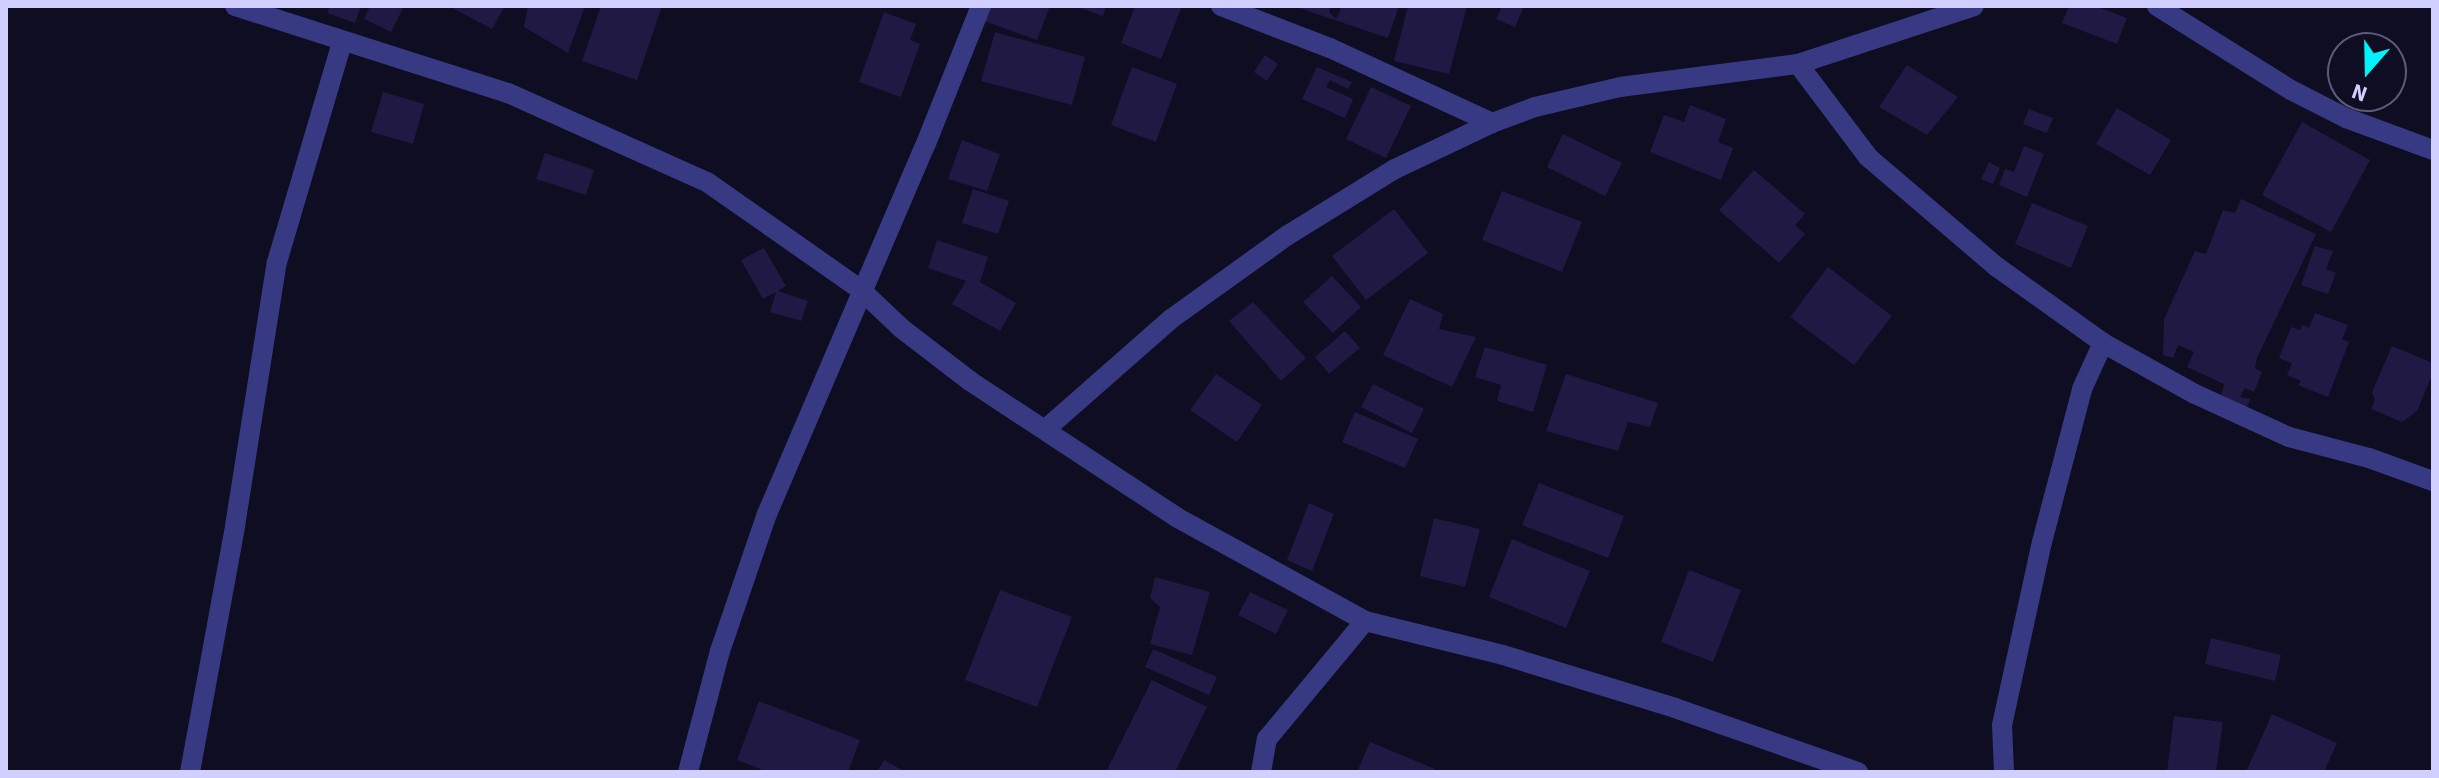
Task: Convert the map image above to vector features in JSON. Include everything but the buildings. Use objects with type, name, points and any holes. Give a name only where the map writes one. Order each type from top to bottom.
[{"type":"street","points":[[235,6],[508,93],[707,182],[861,290],[901,328],[970,381],[1047,428],[1176,517],[1365,621],[1546,668],[1675,708],[1858,772]]},
{"type":"street","points":[[688,772],[742,581],[981,6]]},
{"type":"street","points":[[1221,6],[1330,48],[1492,123]]},
{"type":"street","points":[[1047,428],[1171,319],[1288,235],[1395,169],[1492,123],[1535,107],[1620,87],[1798,64],[1974,6]]},
{"type":"street","points":[[2157,6],[2240,61],[2304,97],[2346,118],[2433,150]]},
{"type":"street","points":[[190,772],[235,526],[277,262],[342,42]]},
{"type":"street","points":[[1798,64],[1868,157],[1997,267],[2103,343],[2195,394],[2289,437],[2369,458],[2433,481]]},
{"type":"street","points":[[2004,772],[2002,725],[2042,542],[2082,389],[2103,343]]},
{"type":"street","points":[[1261,772],[1267,739],[1365,621]]}]
